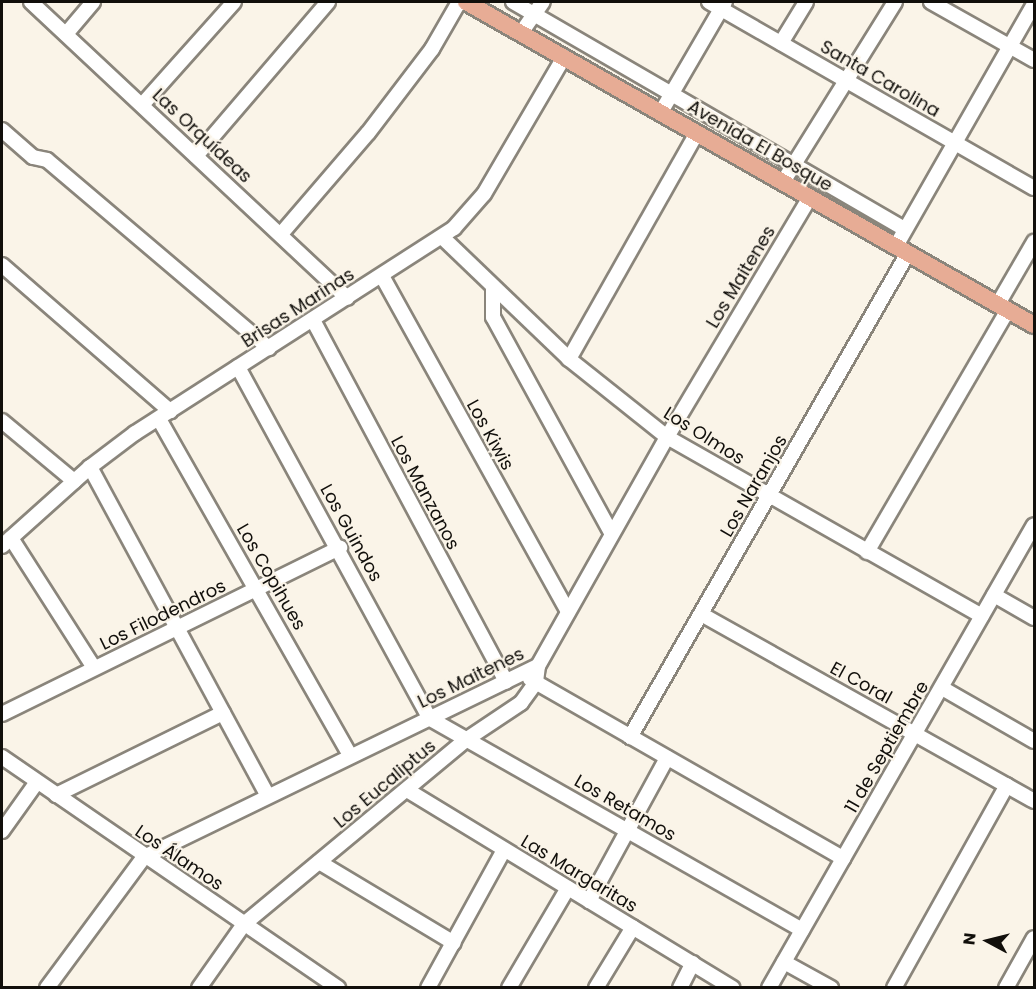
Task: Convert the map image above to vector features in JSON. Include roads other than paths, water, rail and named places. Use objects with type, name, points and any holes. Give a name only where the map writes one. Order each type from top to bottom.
[{"type":"main road","name":"Avenida El Bosque","points":[[466,2],[1035,325]]},
{"type":"street","name":"Las Orquídeas","points":[[31,2],[281,234],[346,298]]},
{"type":"street","points":[[66,34],[93,2]]},
{"type":"street","points":[[142,105],[234,2]]},
{"type":"street","points":[[196,156],[328,2]]},
{"type":"street","points":[[281,234],[396,96],[432,49],[459,2]]},
{"type":"street","name":"Avenida El Bosque","points":[[513,2],[905,229]]},
{"type":"street","points":[[521,33],[543,2]]},
{"type":"street","points":[[781,43],[806,2]]},
{"type":"street","points":[[783,182],[895,2]]},
{"type":"street","points":[[931,2],[1035,60]]},
{"type":"street","points":[[661,112],[718,4]]},
{"type":"street","name":"Santa Carolina","points":[[718,4],[845,82],[1035,188]]},
{"type":"street","name":"Los Naranjos","points":[[630,737],[768,497],[902,250],[905,229],[1035,4]]},
{"type":"street","name":"Brisas Marinas","points":[[6,542],[90,467],[164,415],[442,237],[484,194],[564,57]]},
{"type":"street","points":[[2,130],[33,157],[47,160],[269,348]]},
{"type":"street","points":[[569,359],[698,133]]},
{"type":"street","name":"Los Maitenes","points":[[46,987],[144,856],[267,794],[538,666],[666,437],[810,197]]},
{"type":"street","name":"Los Olmos","points":[[442,237],[569,359],[666,437],[768,497],[982,616]]},
{"type":"street","points":[[867,552],[1003,307],[1035,242]]},
{"type":"street","name":"Los Copihues","points":[[2,265],[164,415],[350,755]]},
{"type":"street","name":"Los Kiwis","points":[[382,276],[567,612]]},
{"type":"street","points":[[493,287],[493,317],[612,534]]},
{"type":"street","name":"Los Manzanos","points":[[313,320],[506,682]]},
{"type":"street","name":"Los Guindos","points":[[238,367],[340,548],[429,718]]},
{"type":"street","points":[[2,421],[74,481]]},
{"type":"street","points":[[90,467],[267,794]]},
{"type":"street","name":"11 de Septiembre","points":[[769,987],[1035,525]]},
{"type":"street","points":[[6,542],[94,668]]},
{"type":"street","name":"Los Filodendros","points":[[2,714],[340,548]]},
{"type":"street","points":[[994,595],[1035,618]]},
{"type":"street","name":"El Coral","points":[[700,614],[1035,801]]},
{"type":"street","points":[[536,682],[538,666]]},
{"type":"street","points":[[521,674],[843,858]]},
{"type":"street","name":"Los Eucaliptus","points":[[199,987],[244,924],[467,739],[521,703],[536,682]]},
{"type":"street","points":[[942,688],[1035,741]]},
{"type":"street","points":[[56,795],[223,713]]},
{"type":"street","name":"Los Retamos","points":[[429,718],[802,930]]},
{"type":"street","name":"Los Álamos","points":[[2,757],[338,987]]},
{"type":"street","points":[[589,901],[667,758]]},
{"type":"street","points":[[2,831],[37,782]]},
{"type":"street","points":[[894,987],[1007,785]]},
{"type":"street","name":"Las Margaritas","points":[[407,790],[733,987]]},
{"type":"street","points":[[428,987],[504,850]]},
{"type":"street","points":[[319,862],[454,942]]},
{"type":"street","points":[[509,987],[568,888]]},
{"type":"street","points":[[596,987],[633,927]]},
{"type":"street","points":[[1006,987],[1035,938]]},
{"type":"street","points":[[784,962],[831,987]]},
{"type":"street","points":[[680,987],[693,963]]}]
